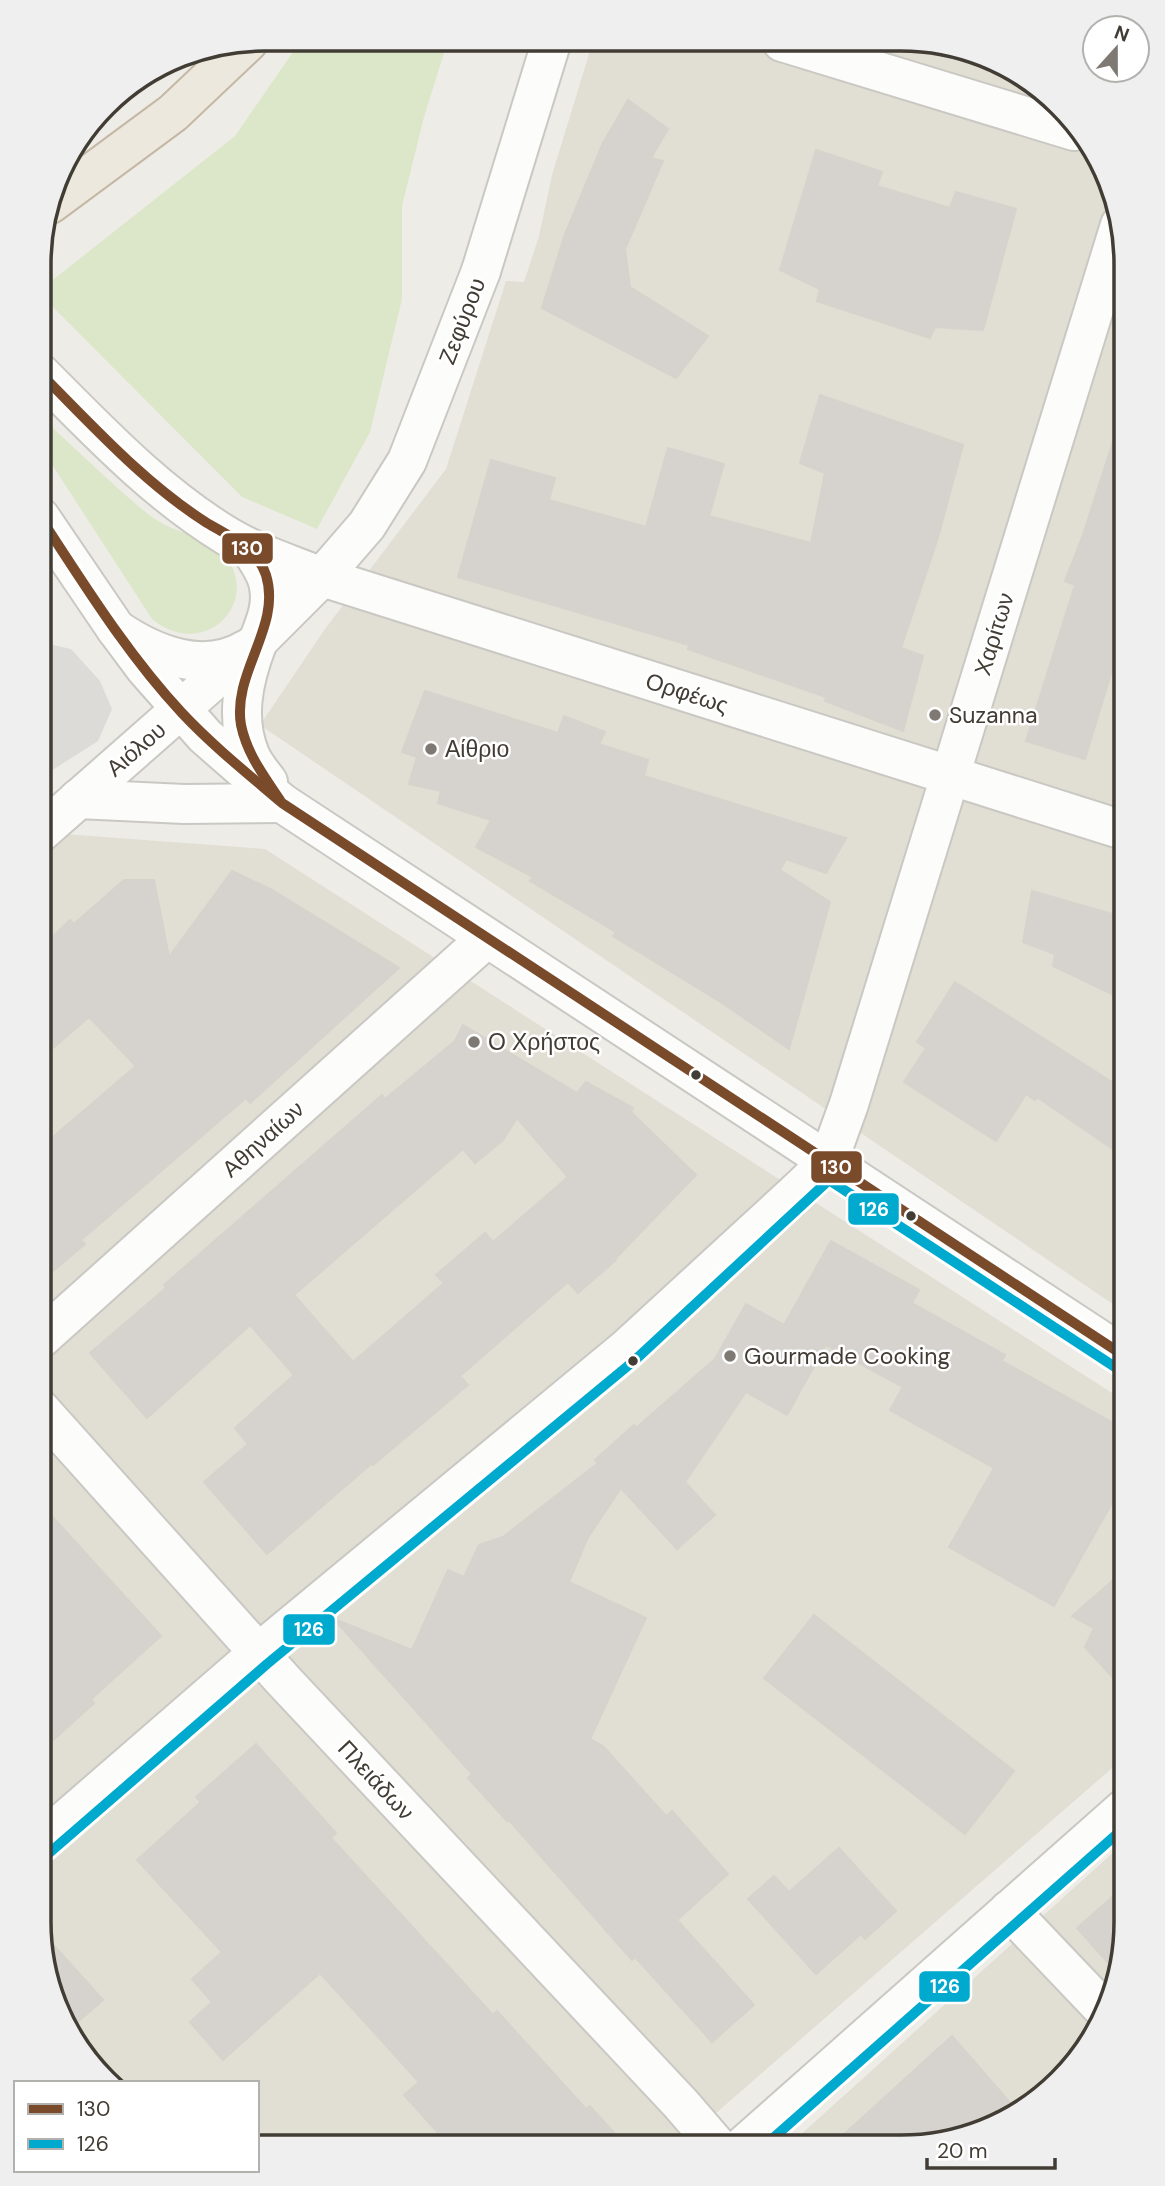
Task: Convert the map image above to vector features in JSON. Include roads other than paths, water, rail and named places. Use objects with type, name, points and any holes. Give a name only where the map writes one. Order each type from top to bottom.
[{"type":"highway","points":[[62,195],[173,113],[235,53]]},
{"type":"street","name":"Ζεφύρου","points":[[321,577],[367,525],[407,461],[481,271],[549,51]]},
{"type":"street","points":[[812,51],[1065,128]]},
{"type":"street","name":"Χαρίτων","points":[[828,1162],[849,1104],[1113,248]]},
{"type":"street","name":"Ορφέως","points":[[51,384],[136,469],[200,518],[250,548],[321,577],[1114,827]]},
{"type":"street","points":[[51,533],[116,629],[180,710],[205,736],[282,803],[1114,1348]]},
{"type":"street","points":[[250,548],[265,572],[270,595],[269,613],[257,642],[242,697],[241,723],[251,757],[282,803]]},
{"type":"street","name":"Αιόλου","points":[[51,823],[257,642],[321,577]]},
{"type":"street","points":[[116,629],[134,642],[189,660],[211,661],[232,657],[257,642]]},
{"type":"street","points":[[78,799],[184,804],[282,803]]},
{"type":"street","name":"Αθηναίων","points":[[51,1329],[487,938]]},
{"type":"street","points":[[51,1833],[258,1653],[626,1349],[828,1162]]},
{"type":"street","name":"Πλειάδων","points":[[51,1421],[258,1653],[708,2135]]},
{"type":"street","points":[[756,2135],[1114,1818]]},
{"type":"street","points":[[1009,1910],[1098,2003]]},
{"type":"place","name":"Suzanna","points":[[935,715]]},
{"type":"place","name":"Αίθριο","points":[[431,749]]},
{"type":"place","name":"Ο Χρήστος","points":[[474,1042]]},
{"type":"place","name":"Gourmade Cooking","points":[[730,1356]]}]
